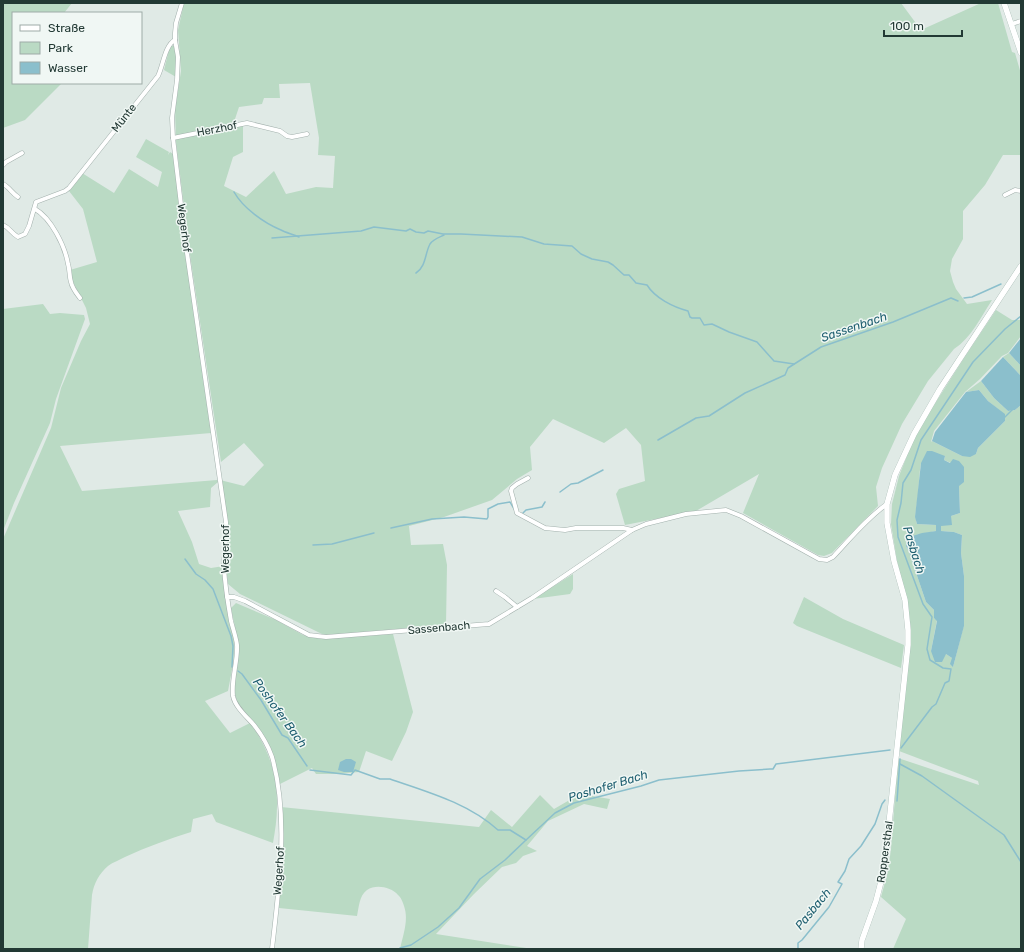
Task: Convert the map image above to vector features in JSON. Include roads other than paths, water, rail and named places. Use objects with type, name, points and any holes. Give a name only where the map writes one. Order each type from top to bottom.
[{"type":"main road","points":[[1004,3],[1021,53]]},
{"type":"main road","name":"Roppersthal","points":[[861,949],[884,870],[908,630],[905,600],[889,539],[887,504],[895,475],[914,434],[940,389],[1021,266]]},
{"type":"street","name":"Münte","points":[[3,225],[9,228],[11,233],[18,236],[25,234],[35,209],[36,202],[69,188],[158,76],[170,43],[175,40],[176,23],[182,3]]},
{"type":"street","points":[[1012,24],[1021,21]]},
{"type":"street","name":"Wegerhof","points":[[175,40],[178,57],[177,80],[172,118],[173,138],[186,246],[226,522],[224,566],[227,597],[237,646],[233,677],[234,700],[268,747],[272,756],[278,784],[281,849],[272,949]]},
{"type":"street","name":"Herzhof","points":[[173,138],[247,123],[280,131],[287,136],[292,137],[307,134]]},
{"type":"street","points":[[3,166],[6,162],[22,153]]},
{"type":"street","points":[[3,184],[7,186],[12,193],[18,196]]},
{"type":"street","points":[[1005,194],[1015,190],[1021,191]]},
{"type":"street","points":[[35,209],[39,211],[46,219],[60,239],[68,263],[71,284],[80,298]]},
{"type":"street","name":"Sassenbach","points":[[528,478],[517,484],[511,491],[517,514],[524,518],[545,528],[565,530],[576,528],[623,528],[632,530]]},
{"type":"street","name":"Sassenbach","points":[[227,597],[234,597],[245,601],[309,635],[326,637],[489,624],[517,608],[632,530],[646,524],[686,514],[726,510],[741,516],[819,559],[827,560],[833,557],[876,512],[887,504]]},
{"type":"street","points":[[496,591],[517,608]]},
{"type":"water","points":[[1021,338],[1021,366],[1009,353]]},
{"type":"water","points":[[1003,357],[1021,376],[1021,405],[1015,410],[1008,411],[994,398],[981,381]]},
{"type":"water","points":[[979,390],[988,401],[1005,414],[1005,421],[978,448],[976,454],[970,457],[962,456],[932,441],[935,432],[966,392]]},
{"type":"water","points":[[927,451],[932,451],[945,456],[944,460],[950,463],[953,459],[959,461],[964,467],[964,482],[959,486],[960,513],[951,516],[952,525],[941,526],[941,531],[954,532],[962,535],[961,553],[964,576],[964,626],[953,667],[950,664],[952,658],[946,654],[942,662],[935,662],[931,651],[937,621],[934,618],[934,610],[926,602],[906,546],[906,538],[922,533],[936,531],[936,525],[917,524],[915,517],[921,463]]},
{"type":"water","points":[[346,759],[351,759],[356,762],[353,772],[338,770],[340,762]]},
{"type":"waterway","points":[[234,192],[243,204],[261,219],[274,227],[299,237]]},
{"type":"waterway","points":[[272,238],[361,231],[374,227],[406,231],[410,229],[416,232],[424,233],[428,231],[443,234],[522,237],[544,244],[572,246],[581,254],[592,259],[608,262],[624,275],[629,275],[636,283],[647,285],[650,290],[660,298],[676,307],[688,311],[690,317],[700,318],[704,325],[712,324],[757,342],[774,361],[794,364]]},
{"type":"waterway","points":[[416,273],[424,264],[431,242],[444,235]]},
{"type":"waterway","name":"Sassenbach","points":[[964,298],[972,297],[1001,284]]},
{"type":"waterway","name":"Sassenbach","points":[[658,440],[696,418],[709,416],[745,393],[785,375],[788,368],[821,347],[893,322],[951,298],[958,301]]},
{"type":"waterway","name":"Pasbach","points":[[901,748],[932,707],[936,704],[945,683],[949,681],[951,669],[943,668],[930,660],[927,649],[932,617],[923,604],[898,537],[897,520],[901,503],[903,483],[911,470],[921,440],[973,362],[1005,329],[1021,316]]},
{"type":"waterway","points":[[1003,419],[1012,410]]},
{"type":"waterway","name":"Sassenbach","points":[[560,492],[571,484],[578,483],[603,470]]},
{"type":"waterway","name":"Sassenbach","points":[[391,528],[432,519],[464,517],[487,519],[488,509],[498,504],[510,502],[514,509]]},
{"type":"waterway","name":"Sassenbach","points":[[523,513],[526,510],[542,507],[545,502]]},
{"type":"waterway","points":[[313,545],[332,544],[374,533]]},
{"type":"waterway","name":"Poshofer Bach","points":[[185,559],[196,574],[205,580],[213,589],[231,636],[233,646],[232,667]]},
{"type":"waterway","name":"Poshofer Bach","points":[[238,671],[242,674],[261,700],[282,735],[288,738],[307,766]]},
{"type":"waterway","name":"Poshofer Bach","points":[[310,770],[351,775],[355,770],[380,779],[390,779],[461,805],[474,812],[498,830],[510,830],[526,840],[555,813],[574,803],[659,780],[739,771],[773,769],[776,764],[890,750]]},
{"type":"waterway","name":"Pasbach","points":[[897,801],[900,759]]},
{"type":"waterway","points":[[900,764],[922,776],[1004,835],[1021,862]]},
{"type":"waterway","name":"Pasbach","points":[[798,949],[798,943],[829,907],[842,884],[838,882],[845,871],[849,859],[861,846],[875,824],[882,804],[885,800]]},
{"type":"waterway","points":[[400,948],[411,945],[438,927],[459,908],[480,879],[505,860],[526,840]]}]
